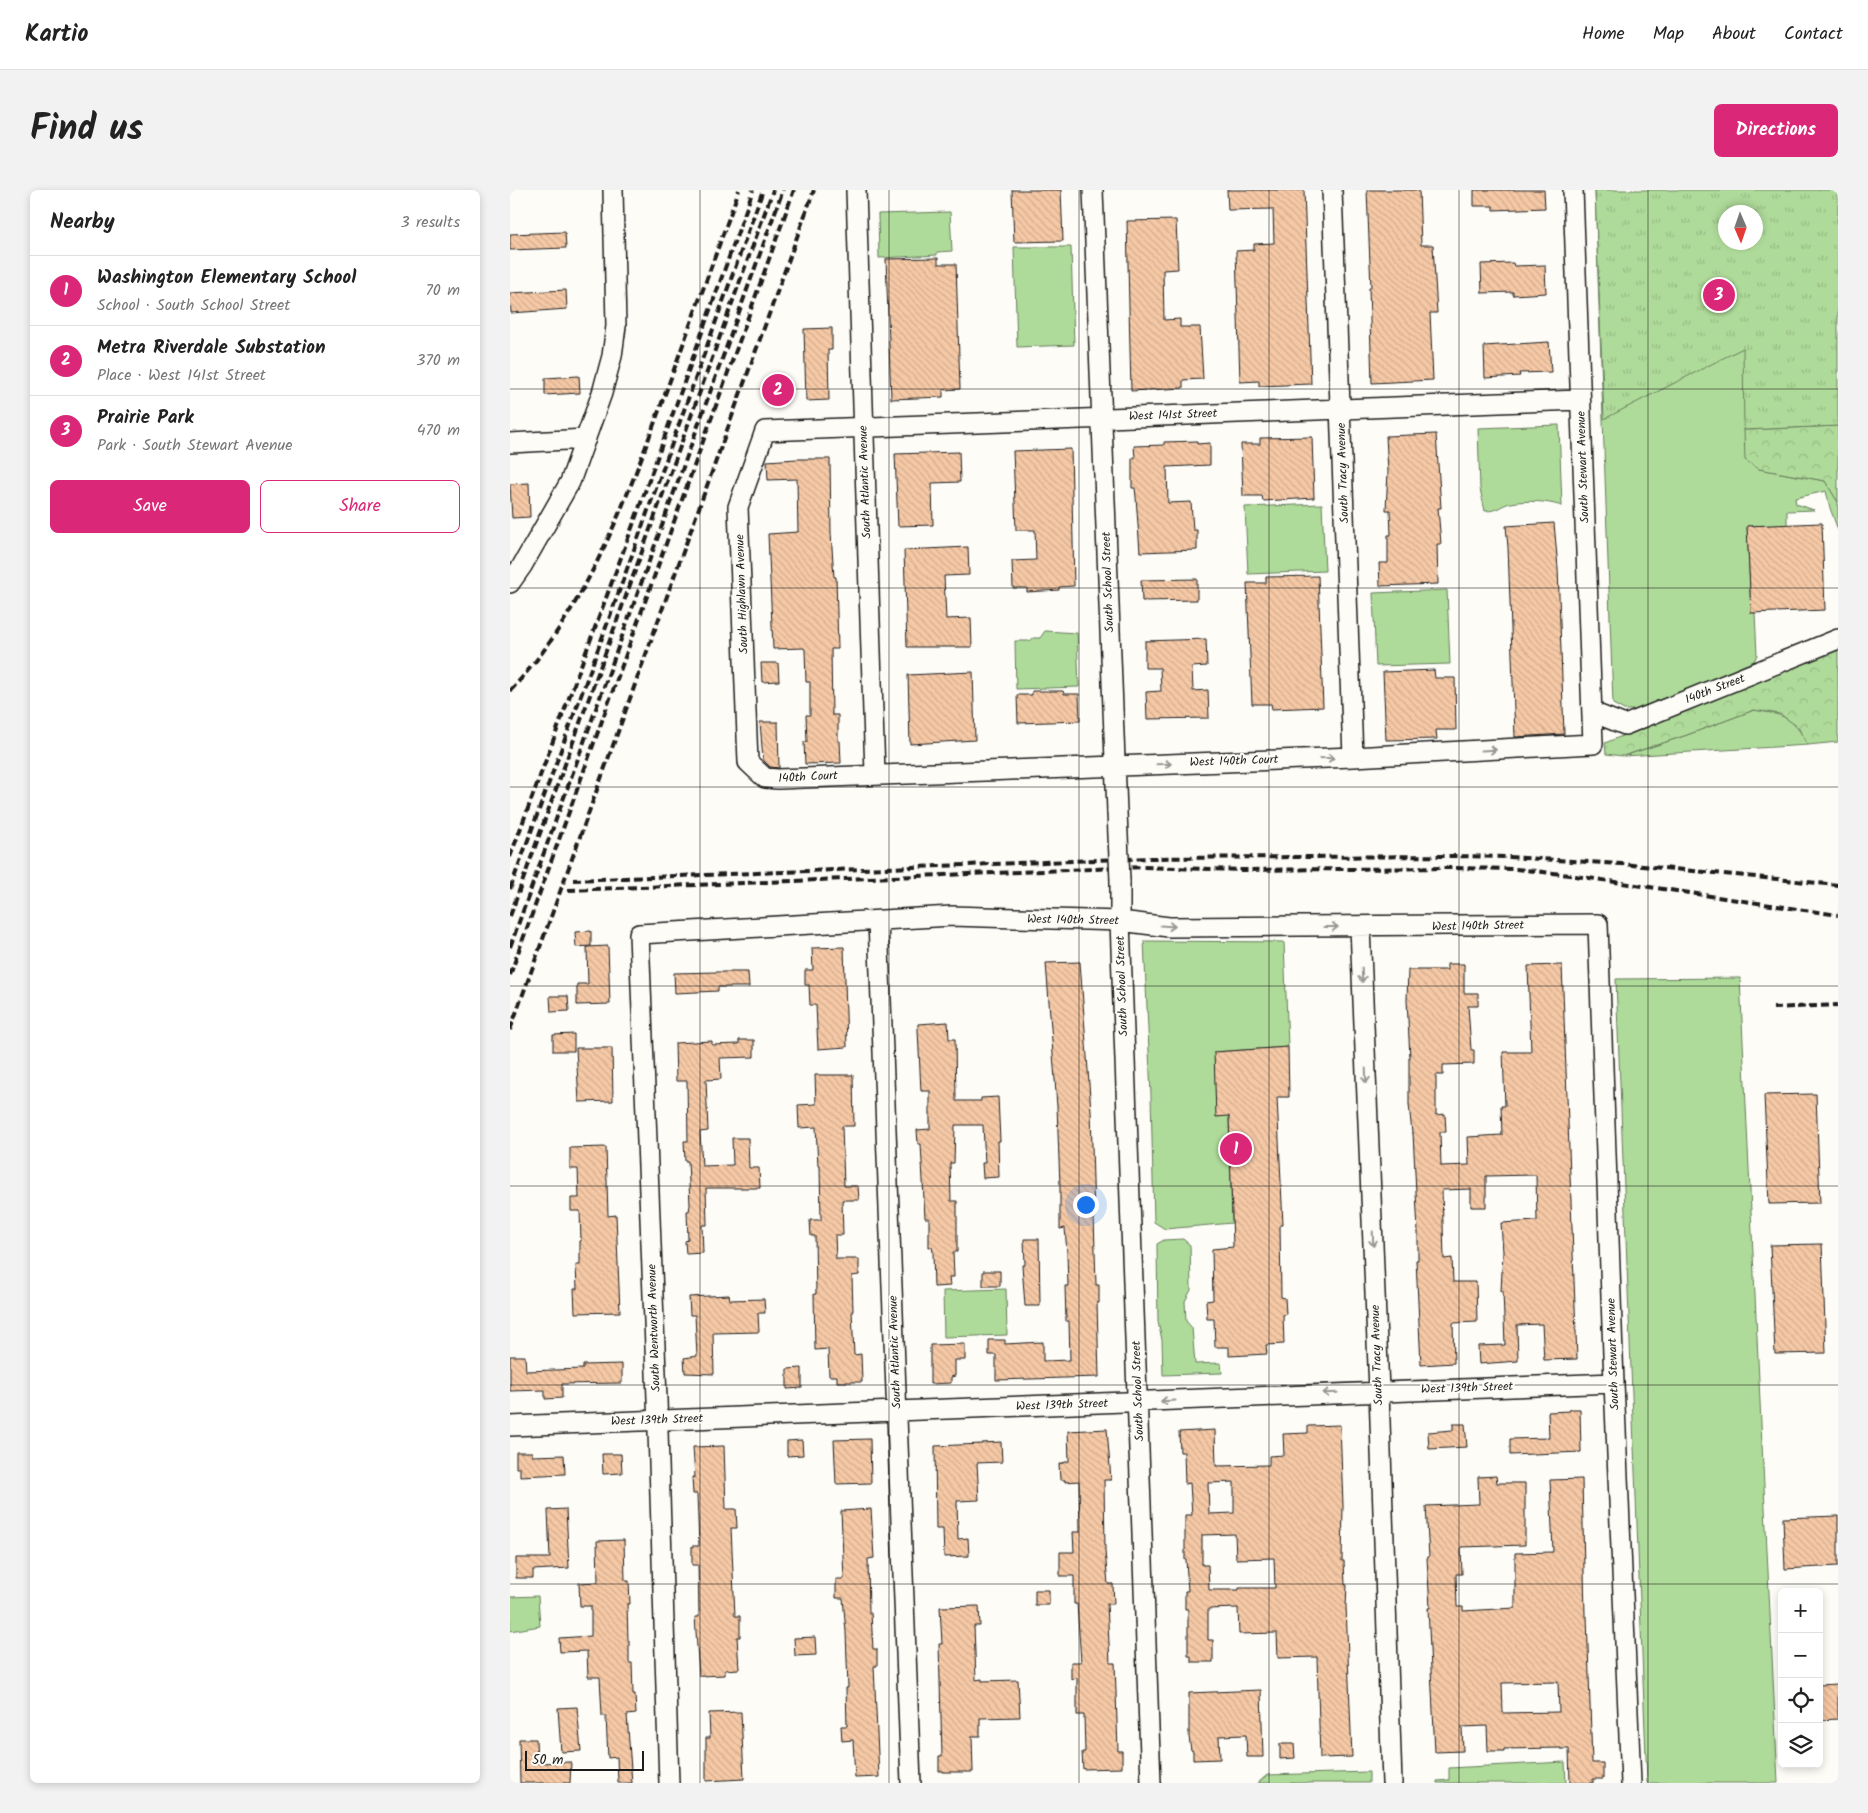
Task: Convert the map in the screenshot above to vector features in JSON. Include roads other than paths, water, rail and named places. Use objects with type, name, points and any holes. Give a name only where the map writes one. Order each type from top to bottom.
[{"type":"street","points":[[510,583],[522,566],[570,482],[586,440],[612,356],[616,326],[613,190]]},
{"type":"street","name":"South Atlantic Avenue","points":[[856,190],[875,774]]},
{"type":"street","name":"South School Street","points":[[1093,190],[1116,766],[1151,1783]]},
{"type":"street","name":"South Tracy Avenue","points":[[1332,190],[1353,757]]},
{"type":"street","name":"South Stewart Avenue","points":[[1573,190],[1593,744]]},
{"type":"street","name":"West 141st Street","points":[[765,431],[1580,400]]},
{"type":"street","name":"South Highlawn Avenue","points":[[748,762],[738,507],[765,431]]},
{"type":"street","points":[[510,442],[586,440]]},
{"type":"street","name":"140th Street","points":[[1592,712],[1625,725],[1838,639]]},
{"type":"street","name":"West 140th Court","points":[[875,774],[1353,757],[1593,744]]},
{"type":"street","name":"140th Court","points":[[748,762],[765,778],[875,774]]},
{"type":"street","name":"West 140th Street","points":[[639,934],[952,916],[1120,921],[1169,927],[1598,924]]},
{"type":"street","name":"South Atlantic Avenue","points":[[878,921],[911,1783]]},
{"type":"street","name":"South Stewart Avenue","points":[[1598,924],[1614,1383],[1631,1783]]},
{"type":"street","name":"South Tracy Avenue","points":[[1360,927],[1379,1391],[1392,1783]]},
{"type":"street","name":"South Wentworth Avenue","points":[[639,934],[658,1420],[669,1783]]},
{"type":"street","name":"West 139th Street","points":[[510,1426],[1614,1383]]},
{"type":"railway","points":[[510,691],[537,659],[561,625],[583,589],[602,552],[650,436],[739,190]]},
{"type":"railway","points":[[510,857],[633,525],[753,190]]},
{"type":"railway","points":[[510,889],[763,190]]},
{"type":"railway","points":[[510,916],[773,190]]},
{"type":"railway","points":[[510,947],[783,190]]},
{"type":"railway","points":[[510,975],[794,190]]},
{"type":"railway","points":[[510,1030],[814,190]]},
{"type":"railway","points":[[573,880],[1149,858],[1452,856],[1510,857],[1622,864],[1838,885]]},
{"type":"railway","points":[[568,890],[1143,867],[1240,870],[1516,869],[1562,874],[1838,915]]},
{"type":"railway","points":[[1773,1008],[1838,1005]]},
{"type":"place","name":"Prairie Park","points":[[1719,295]]},
{"type":"place","name":"Metra Riverdale Substation","points":[[778,390]]},
{"type":"place","name":"Washington Elementary School","points":[[1236,1149]]}]
